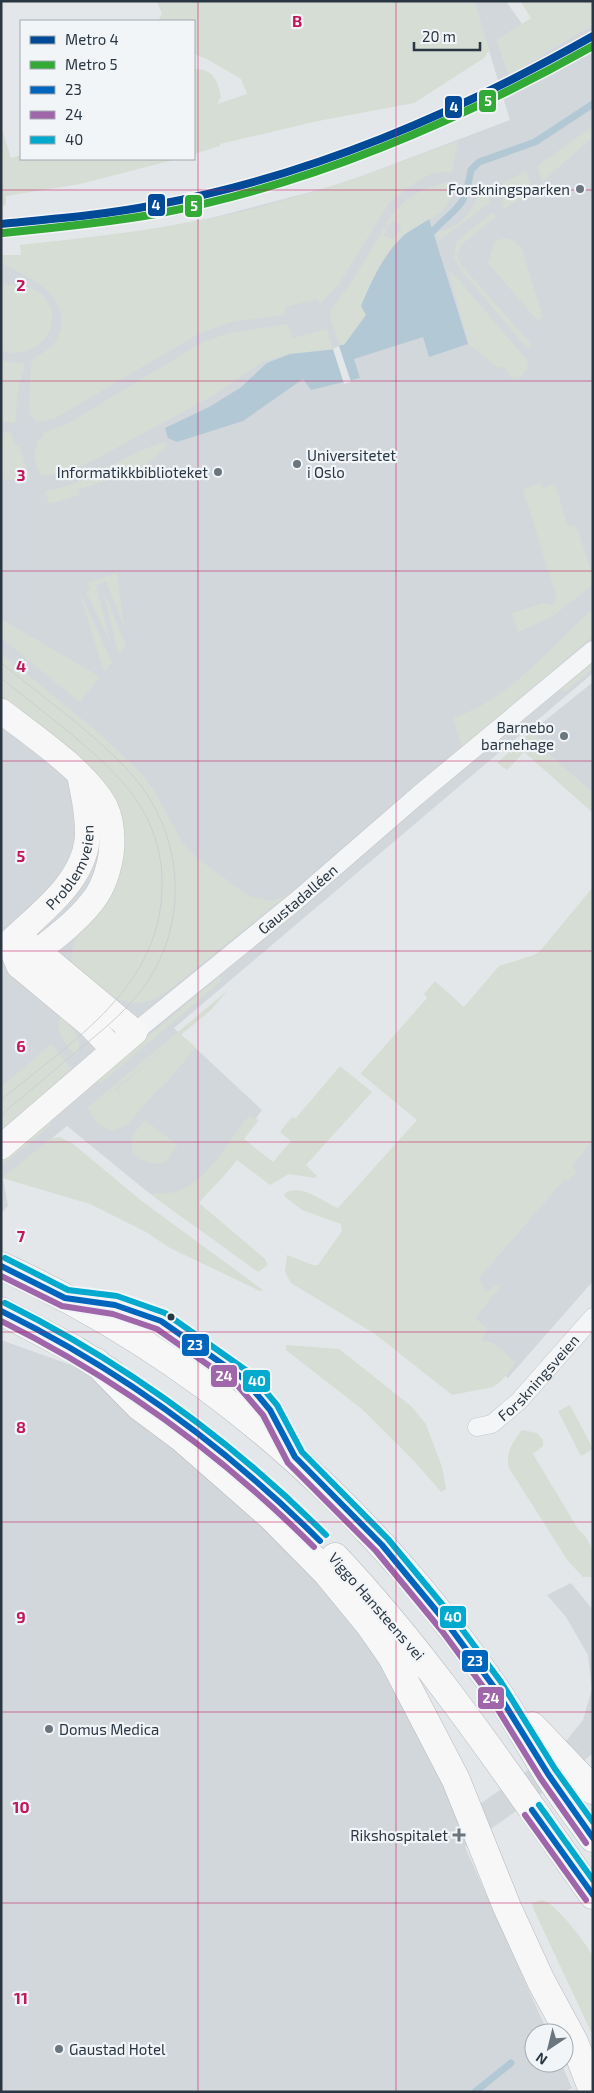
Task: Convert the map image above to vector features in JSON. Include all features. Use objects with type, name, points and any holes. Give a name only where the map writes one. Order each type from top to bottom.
[{"type":"highway","points":[[1,1266],[65,1298],[135,1338],[209,1388],[295,1457],[382,1545],[443,1619],[494,1687],[548,1774],[593,1838]]},
{"type":"highway","name":"Viggo Hansteens vei","points":[[1,1311],[96,1362],[179,1418],[246,1470],[304,1524],[376,1600],[460,1709],[593,1895]]},
{"type":"highway","points":[[96,1362],[138,1406],[203,1456],[271,1516],[328,1574],[369,1624],[392,1657],[456,1780],[507,1907],[541,1981],[574,2042],[593,2091]]},
{"type":"highway","points":[[494,1687],[593,1790]]},
{"type":"street","name":"Gaustadalléen","points":[[1,1147],[135,1032],[296,901],[417,796],[593,650]]},
{"type":"street","name":"Problemveien","points":[[1,711],[80,777],[104,805],[109,816],[112,838],[105,881],[92,902],[75,920],[20,966]]},
{"type":"street","name":"Problemveien","points":[[12,940],[65,888],[79,867],[87,842],[80,777]]},
{"type":"street","points":[[114,1050],[90,1025],[20,966],[13,953],[12,940],[26,942],[135,1032]]},
{"type":"street","name":"Forskningsveien","points":[[477,1427],[492,1424],[519,1400],[593,1317]]},
{"type":"shaded area","points":[[157,1],[474,1],[489,50],[484,58],[414,103],[318,121],[220,144],[220,146],[195,154],[195,69],[206,71],[214,77],[221,97],[217,104],[247,94],[241,79],[207,59],[195,54],[195,20],[159,20],[162,14]]},
{"type":"shaded area","name":"Universitetet i Oslo","points":[[474,1],[506,1],[522,24],[497,40],[509,75],[593,24],[593,673],[174,1028],[262,1110],[186,1220],[144,1189],[67,1126],[3,1178],[8,1206],[1,1213],[1,255],[21,255],[211,218],[341,184],[510,120]]},
{"type":"shaded area","points":[[520,1],[593,1],[593,24],[509,75],[497,40],[531,18]]},
{"type":"shaded area","points":[[1,126],[11,158],[20,155],[20,160],[173,160],[80,184],[6,196],[6,205],[1,206]]},
{"type":"shaded area","points":[[593,126],[593,137],[542,182],[537,166]]},
{"type":"shaded area","points":[[458,141],[452,172],[433,173],[416,182],[389,203],[339,284],[320,304],[317,299],[286,307],[285,315],[231,322],[200,333],[54,419],[37,422],[29,413],[31,362],[49,349],[58,337],[61,323],[60,311],[55,300],[46,290],[36,282],[1,263],[1,255],[21,255],[20,245],[188,223],[243,211],[336,184]]},
{"type":"shaded area","points":[[526,171],[532,190],[505,209],[502,205],[503,183]]},
{"type":"shaded area","points":[[455,182],[453,194],[440,212],[402,238],[389,253],[361,306],[366,315],[344,345],[340,345],[330,318],[331,310],[351,283],[384,228],[386,230],[384,235],[393,240],[402,226],[392,220],[389,226],[386,224],[392,215],[415,194],[444,183]]},
{"type":"shaded area","points":[[481,182],[490,194],[489,203],[439,241],[436,232],[454,226],[472,208]]},
{"type":"shaded area","points":[[492,213],[497,216],[462,244],[457,255],[462,266],[530,343],[531,348],[526,347],[462,271],[454,257],[457,241]]},
{"type":"shaded area","points":[[506,238],[515,241],[522,249],[543,318],[537,320],[488,263],[495,241]]},
{"type":"shaded area","points":[[448,271],[451,271],[527,360],[528,368],[521,377],[511,378],[505,368],[497,367],[469,344]]},
{"type":"shaded area","points":[[1,284],[23,286],[35,290],[46,299],[51,310],[52,322],[48,333],[41,343],[30,350],[17,353],[1,351]]},
{"type":"shaded area","points":[[288,324],[293,338],[327,329],[333,350],[290,354],[262,362],[214,395],[96,459],[63,474],[40,475],[34,457],[38,440],[44,437],[43,433],[67,424],[203,342],[229,333]]},
{"type":"shaded area","points":[[1,361],[25,365],[18,389],[15,423],[1,421]]},
{"type":"shaded area","points":[[1,432],[11,433],[15,446],[19,445],[30,479],[1,480]]},
{"type":"shaded area","points":[[166,443],[166,447],[142,468],[78,490],[79,495],[49,504],[45,491],[75,483],[147,448]]},
{"type":"shaded area","points":[[541,483],[543,488],[555,484],[568,527],[576,525],[593,576],[593,585],[553,616],[518,632],[512,613],[544,603],[551,605],[557,599],[523,489]]},
{"type":"shaded area","points":[[117,573],[124,627],[106,581],[96,585],[110,642],[86,592],[90,589],[87,583]]},
{"type":"shaded area","points":[[77,586],[112,662],[104,672],[79,591]]},
{"type":"shaded area","points":[[103,590],[126,646],[120,653],[117,648]]},
{"type":"shaded area","points":[[593,609],[593,636],[462,747],[453,718],[474,709],[511,685]]},
{"type":"shaded area","points":[[1,619],[100,677],[80,702],[1,638]]},
{"type":"shaded area","points":[[1,653],[99,733],[139,771],[154,790],[182,842],[197,858],[249,896],[271,901],[287,895],[168,991],[154,999],[131,1003],[105,993],[81,976],[72,962],[73,946],[76,938],[106,897],[91,769],[1,695]]},
{"type":"shaded area","points":[[593,661],[593,668],[566,691],[561,691],[561,688]]},
{"type":"shaded area","name":"Barnebo barnehage","points":[[593,682],[593,793],[540,747],[540,740],[531,732]]},
{"type":"shaded area","points":[[531,732],[540,740],[540,747],[593,793],[593,813],[524,752],[507,770],[497,763]]},
{"type":"shaded area","points":[[593,887],[593,1140],[572,1166],[577,1171],[569,1181],[565,1179],[479,1278],[485,1292],[497,1285],[500,1287],[475,1318],[487,1328],[482,1340],[496,1344],[494,1348],[498,1346],[516,1363],[501,1381],[493,1387],[452,1395],[375,1334],[291,1283],[285,1272],[287,1255],[313,1265],[318,1265],[342,1231],[341,1224],[302,1210],[284,1196],[285,1193],[298,1190],[312,1194],[338,1208],[417,1120],[361,1073],[427,998],[424,994],[435,981],[464,1007],[499,966],[534,955],[540,951]]},
{"type":"shaded area","points":[[219,977],[222,978],[220,982],[100,1084],[96,1080]]},
{"type":"shaded area","points":[[227,991],[211,1010],[115,1089],[129,1100],[117,1089],[181,1035],[196,1047],[162,1088],[160,1087],[127,1125],[112,1131],[99,1125],[87,1108]]},
{"type":"shaded area","points":[[61,1017],[76,1034],[79,1045],[75,1056],[60,1033],[58,1027]]},
{"type":"shaded area","points":[[51,1044],[71,1068],[70,1070],[1,1131],[1,1087]]},
{"type":"shaded area","points":[[340,1066],[372,1092],[306,1165],[317,1176],[315,1178],[289,1174],[270,1185],[237,1160],[199,1203],[265,1259],[268,1265],[258,1272],[153,1196],[154,1193],[171,1193],[185,1188],[198,1180],[220,1155],[249,1116],[259,1120],[244,1139],[273,1162],[291,1141],[280,1132],[292,1117],[296,1118]]},
{"type":"shaded area","points":[[593,1112],[593,1281],[508,1378],[470,1347],[461,1267]]},
{"type":"shaded area","points":[[145,1120],[178,1146],[164,1163],[151,1163],[140,1159],[133,1150],[134,1135]]},
{"type":"shaded area","points":[[49,1122],[51,1125],[1,1166],[1,1160]]},
{"type":"shaded area","points":[[59,1137],[72,1143],[143,1202],[263,1290],[260,1291],[170,1248],[146,1232],[90,1204],[2,1178],[50,1139]]},
{"type":"shaded area","points":[[1,1340],[77,1367],[220,1478],[364,1633],[463,1816],[562,1746],[583,1720],[592,1689],[588,1655],[566,1617],[547,1595],[571,1583],[593,1610],[593,1753],[562,1779],[465,1847],[544,2023],[524,2023],[524,2073],[565,2073],[572,2088],[563,2092],[1,2092]]},
{"type":"shaded area","points":[[286,1345],[339,1349],[411,1406],[426,1424],[442,1467],[446,1489],[441,1492],[414,1461],[363,1410],[286,1350]]},
{"type":"shaded area","points":[[570,1405],[593,1449],[581,1456],[558,1411]]},
{"type":"shaded area","points":[[522,1430],[537,1433],[543,1440],[543,1446],[533,1454],[578,1529],[590,1544],[593,1577],[583,1577],[568,1561],[509,1468],[509,1452]]},
{"type":"shaded area","points":[[542,1900],[562,1915],[578,1934],[593,1957],[593,2036],[533,1908],[532,1903]]},
{"type":"water","points":[[429,219],[468,344],[429,357],[423,337],[354,359],[360,378],[311,390],[303,379],[243,421],[177,442],[168,438],[165,428],[209,407],[240,388],[267,363],[290,354],[337,349],[340,345],[344,345],[366,315],[361,306],[373,278],[389,252],[403,236]]},
{"type":"pier","points":[[339,346],[351,382],[344,384],[333,349]]},
{"type":"waterway","points":[[433,231],[463,200],[471,170],[479,162],[535,142],[593,104]]},
{"type":"waterway","points":[[475,2092],[511,2063]]},
{"type":"tram line","points":[[1,663],[104,746],[133,776],[151,800],[163,826],[172,854],[175,883],[174,912],[167,940],[156,967],[140,992],[110,1024],[1,1115]]},
{"type":"tram line","points":[[1,678],[96,756],[133,794],[147,817],[152,830],[159,855],[162,881],[159,918],[148,951],[131,981],[84,1032],[1,1100]]},
{"type":"metro line","name":"4","points":[[1,224],[155,205],[213,193],[270,177],[381,139],[435,116],[488,91],[593,36]]},
{"type":"metro line","name":"5","points":[[2,233],[98,223],[156,214],[214,202],[270,186],[381,148],[435,125],[489,101],[593,46]]},
{"type":"transit line","name":"40","points":[[5,1258],[68,1290],[117,1296],[165,1313],[250,1373],[277,1405],[302,1452],[388,1539],[456,1621],[501,1682],[555,1769],[593,1822]]},
{"type":"transit line","name":"23","points":[[1,1266],[65,1298],[115,1305],[161,1321],[244,1379],[270,1410],[295,1457],[382,1545],[449,1626],[494,1687],[548,1774],[593,1838]]},
{"type":"transit line","name":"24","points":[[1,1276],[62,1306],[113,1314],[157,1329],[238,1386],[263,1415],[288,1463],[376,1551],[442,1631],[487,1692],[541,1779],[586,1843]]},
{"type":"transit line","name":"40","points":[[5,1303],[92,1351],[175,1406],[253,1467],[326,1535]]},
{"type":"transit line","name":"23","points":[[1,1311],[88,1359],[170,1413],[247,1474],[320,1541]]},
{"type":"transit line","name":"24","points":[[1,1321],[86,1368],[167,1421],[243,1481],[314,1547]]},
{"type":"transit line","name":"40","points":[[539,1805],[593,1880]]},
{"type":"transit line","name":"23","points":[[532,1810],[593,1895]]},
{"type":"transit line","name":"24","points":[[525,1815],[586,1900]]},
{"type":"place","name":"Forskningsparken","points":[[580,189]]},
{"type":"place","name":"Universitetet i Oslo","points":[[297,464]]},
{"type":"place","name":"Informatikkbiblioteket","points":[[218,472]]},
{"type":"place","name":"Barnebo barnehage","points":[[564,736]]},
{"type":"place","name":"Domus Medica","points":[[49,1729]]},
{"type":"place","name":"Rikshospitalet","points":[[459,1835]]},
{"type":"place","name":"Gaustad Hotel","points":[[59,2049]]}]
